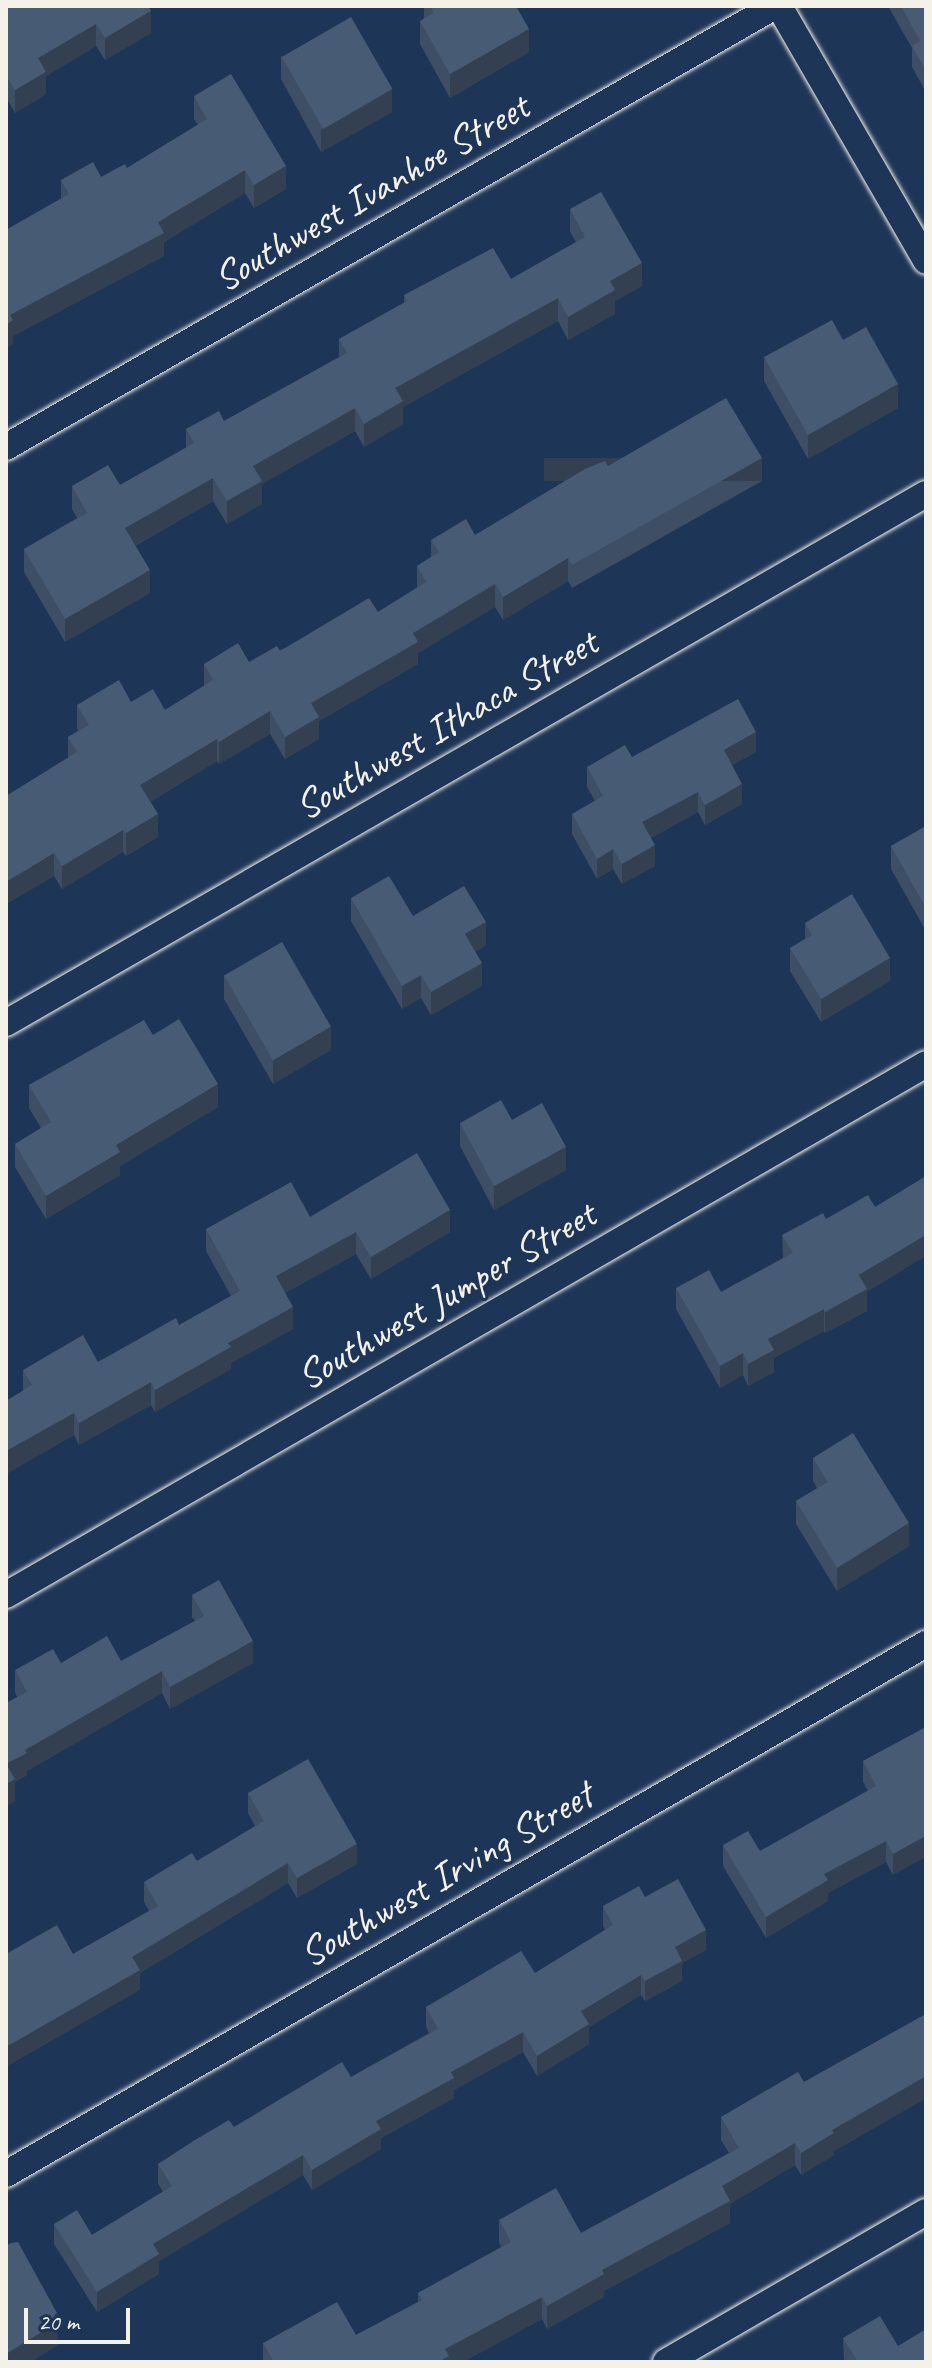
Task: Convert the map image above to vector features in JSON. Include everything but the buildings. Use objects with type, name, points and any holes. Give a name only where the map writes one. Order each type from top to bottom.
[{"type":"street","points":[[777,6],[926,261]]},
{"type":"street","name":"Southwest Ivanhoe Street","points":[[6,447],[777,6]]},
{"type":"street","name":"Southwest Ithaca Street","points":[[6,1023],[926,494]]},
{"type":"street","name":"Southwest Jumper Street","points":[[6,1595],[926,1064]]},
{"type":"street","name":"Southwest Irving Street","points":[[6,2174],[926,1644]]},
{"type":"street","points":[[666,2362],[926,2212]]}]
